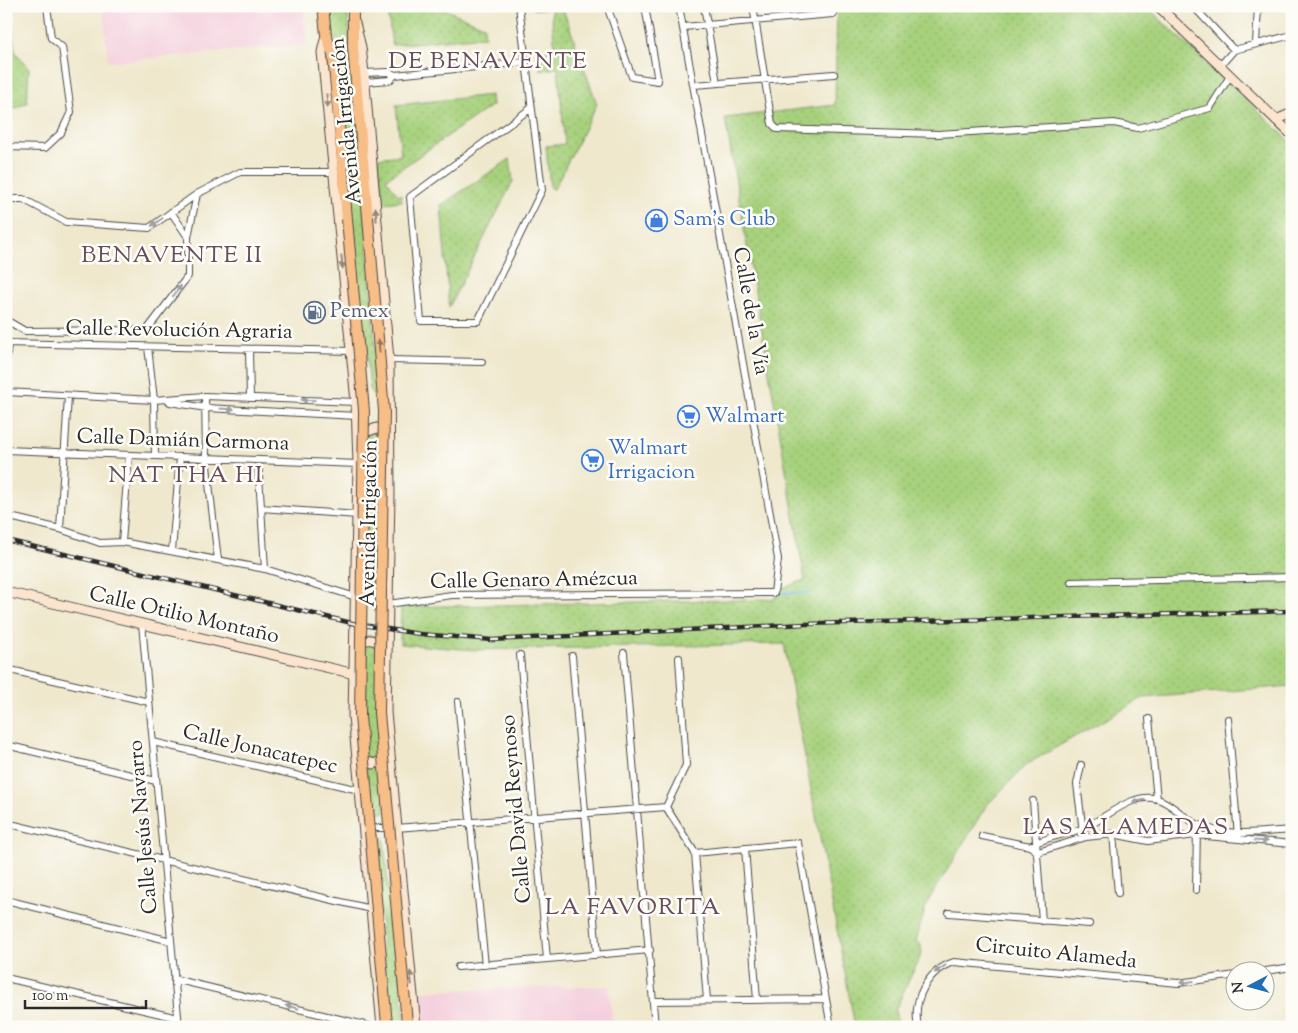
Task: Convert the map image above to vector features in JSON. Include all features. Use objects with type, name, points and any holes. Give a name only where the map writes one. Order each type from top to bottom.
[{"type":"main road","name":"Avenida Irrigación","points":[[323,6],[326,35],[333,54],[364,411],[360,716],[385,1026]]},
{"type":"main road","name":"Avenida Irrigación","points":[[353,6],[355,20],[353,47],[384,410],[379,713],[410,1026]]},
{"type":"street","points":[[6,147],[45,148],[61,133],[71,112],[62,47],[51,38],[47,6]]},
{"type":"street","points":[[607,6],[632,76],[658,80],[645,6]]},
{"type":"street","name":"Calle de la Vía","points":[[679,6],[778,559],[774,593]]},
{"type":"street","points":[[704,6],[717,83]]},
{"type":"street","points":[[753,6],[772,124],[778,129],[938,134],[1114,122],[1138,128],[1210,108],[1230,76]]},
{"type":"street","points":[[1158,6],[1292,135]]},
{"type":"street","points":[[1193,6],[1234,50]]},
{"type":"street","points":[[1256,44],[1258,6]]},
{"type":"street","points":[[519,7],[530,109],[542,190],[478,322],[421,321],[410,197],[530,109]]},
{"type":"street","points":[[683,27],[833,14]]},
{"type":"street","name":"Avenida Irrigación","points":[[355,20],[361,47],[389,360],[390,437],[386,712],[410,1026]]},
{"type":"street","name":"Avenida Irrigación","points":[[326,35],[322,52],[358,436],[354,716],[356,755],[385,1026]]},
{"type":"street","points":[[1220,66],[1234,50],[1292,35]]},
{"type":"street","points":[[364,78],[390,80],[395,75],[525,62]]},
{"type":"street","points":[[694,85],[834,74]]},
{"type":"street","points":[[1276,120],[1292,113]]},
{"type":"street","points":[[6,199],[23,199],[66,222],[149,228],[197,194],[240,172],[334,172]]},
{"type":"street","points":[[8,322],[25,331],[147,330],[188,276],[188,236],[197,194]]},
{"type":"street","points":[[171,212],[188,236]]},
{"type":"street","points":[[6,363],[7,344]]},
{"type":"street","name":"Calle Revolución Agraria","points":[[7,344],[351,351]]},
{"type":"street","points":[[148,347],[158,400],[155,456]]},
{"type":"street","points":[[249,349],[250,398]]},
{"type":"street","points":[[389,360],[482,362]]},
{"type":"street","points":[[6,392],[158,400],[206,408],[357,416]]},
{"type":"street","points":[[60,529],[68,396]]},
{"type":"street","points":[[158,400],[205,396],[356,402]]},
{"type":"street","points":[[205,396],[206,458],[218,560]]},
{"type":"street","points":[[358,436],[362,432],[377,428],[390,437]]},
{"type":"street","name":"Calle Damián Carmona","points":[[6,450],[358,464]]},
{"type":"street","points":[[122,542],[129,455]]},
{"type":"street","points":[[172,551],[180,457]]},
{"type":"street","points":[[258,460],[265,569]]},
{"type":"street","points":[[261,508],[358,515]]},
{"type":"street","name":"Calle Genaro Amézcua","points":[[6,516],[60,529],[100,543],[122,542],[265,569],[356,597],[388,604],[452,595],[774,593]]},
{"type":"street","points":[[1072,582],[1292,577]]},
{"type":"street","name":"Calle Otilio Montaño","points":[[6,592],[355,674]]},
{"type":"street","name":"Calle Jesús Navarro","points":[[142,624],[179,1027]]},
{"type":"street","points":[[355,647],[366,640],[374,640],[380,643],[386,652]]},
{"type":"street","points":[[624,653],[655,1027]]},
{"type":"street","name":"Calle David Reynoso","points":[[520,655],[547,959]]},
{"type":"street","points":[[572,656],[597,955]]},
{"type":"street","points":[[666,807],[686,765],[679,658]]},
{"type":"street","points":[[6,669],[149,702]]},
{"type":"street","points":[[458,702],[472,821],[485,964]]},
{"type":"street","points":[[1149,719],[1157,799]]},
{"type":"street","points":[[1228,719],[1238,837]]},
{"type":"street","name":"Calle Jonacatepec","points":[[153,742],[359,790]]},
{"type":"street","points":[[6,746],[156,780]]},
{"type":"street","points":[[356,755],[362,761],[374,764],[390,756]]},
{"type":"street","points":[[1081,764],[1076,784],[1082,829],[1086,837]]},
{"type":"street","points":[[1030,846],[1037,841],[1082,829],[1135,801],[1157,799],[1197,824],[1238,837],[1292,830]]},
{"type":"street","points":[[1033,801],[1042,921]]},
{"type":"street","points":[[363,828],[396,828],[666,807]]},
{"type":"street","points":[[666,807],[695,853],[707,1000]]},
{"type":"street","points":[[6,823],[371,909]]},
{"type":"street","points":[[1196,890],[1197,824]]},
{"type":"street","points":[[1038,852],[1086,837],[1113,834],[1148,841],[1196,835],[1238,837],[1292,844]]},
{"type":"street","points":[[1113,834],[1118,893]]},
{"type":"street","points":[[982,836],[1030,846],[1038,852]]},
{"type":"street","points":[[695,853],[798,843],[831,1027]]},
{"type":"street","points":[[745,848],[756,1000]]},
{"type":"street","points":[[6,900],[171,941]]},
{"type":"street","points":[[949,913],[1089,924]]},
{"type":"street","points":[[458,967],[650,950]]},
{"type":"street","name":"Circuito Alameda","points":[[918,1027],[918,1006],[925,986],[935,971],[954,962],[1178,983],[1226,976]]},
{"type":"street","points":[[1276,969],[1292,967]]},
{"type":"street","points":[[6,978],[178,1018]]},
{"type":"street","points":[[174,979],[373,1027]]},
{"type":"street","points":[[654,1001],[826,999]]},
{"type":"shaded area","points":[[103,6],[303,6],[307,44],[108,62]]},
{"type":"shaded area","points":[[609,986],[613,1027],[422,1027],[419,991]]},
{"type":"green space","points":[[6,6],[10,6],[15,52],[29,68],[27,103],[13,109],[6,108]]},
{"type":"green space","points":[[329,6],[347,6],[357,103],[379,396],[373,395],[370,389],[364,326],[358,303]]},
{"type":"green space","points":[[387,6],[437,6],[484,26],[485,36],[392,45]]},
{"type":"green space","points":[[533,6],[562,6],[597,104],[554,189],[550,188],[546,146],[565,144],[558,68],[541,70],[539,52],[555,50],[551,8],[534,10]]},
{"type":"green space","points":[[837,6],[1146,6],[1292,143],[1292,686],[1143,698],[1027,764],[986,806],[927,903],[916,941],[921,945],[922,953],[895,1010],[898,1027],[855,1027],[784,644],[473,650],[400,644],[401,607],[775,599],[777,590],[805,580],[725,118],[835,105]]},
{"type":"green space","points":[[491,95],[492,105],[386,179],[398,195],[401,195],[402,201],[384,203],[378,158],[401,155],[396,105]]},
{"type":"green space","points":[[510,159],[513,181],[449,307],[441,205]]},
{"type":"green space","points":[[376,424],[379,427],[379,590],[372,593],[366,589],[368,426]]},
{"type":"green space","points":[[369,635],[377,637],[385,812],[369,814],[364,743],[366,637]]},
{"type":"green space","points":[[379,832],[384,839],[389,897],[395,913],[405,1027],[389,1027],[374,833]]},
{"type":"waterway","points":[[775,593],[808,593]]},
{"type":"railway","points":[[6,540],[356,624],[420,634],[492,640],[806,624],[1292,611]]},
{"type":"place","name":"Sam's Club","points":[[657,220]]},
{"type":"place","name":"Pemex","points":[[314,312]]},
{"type":"place","name":"Walmart","points":[[689,417]]},
{"type":"place","name":"Walmart Irrigacion","points":[[592,461]]},
{"type":"district","name":"DE BENAVENTE","points":[[488,62]]},
{"type":"district","name":"BENAVENTE II","points":[[172,256]]},
{"type":"district","name":"NAT THA HI","points":[[186,476]]},
{"type":"district","name":"LAS ALAMEDAS","points":[[1126,828]]},
{"type":"district","name":"LA FAVORITA","points":[[633,908]]}]
